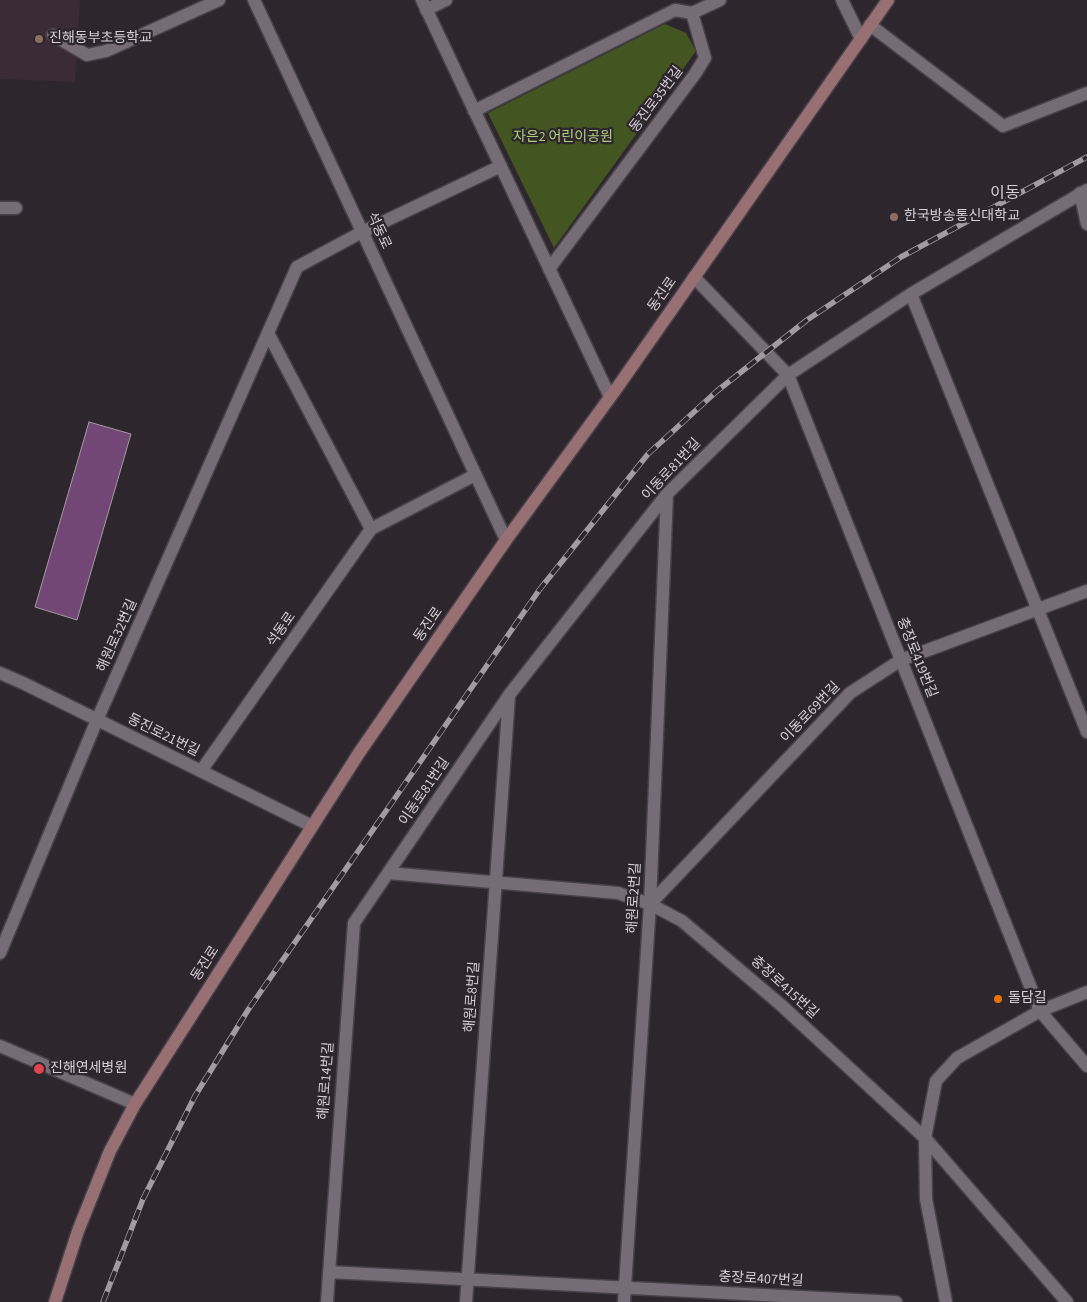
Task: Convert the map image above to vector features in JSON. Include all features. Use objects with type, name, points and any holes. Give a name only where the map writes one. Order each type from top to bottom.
[{"type":"main road","name":"동진로","points":[[54,1302],[78,1231],[110,1151],[135,1104],[359,752],[506,540],[610,397],[888,0]]},
{"type":"street","points":[[53,35],[87,55],[106,51],[220,0]]},
{"type":"street","name":"석동로","points":[[254,0],[506,540]]},
{"type":"street","points":[[446,0],[424,5],[610,397]]},
{"type":"street","points":[[474,111],[675,10],[692,13],[720,0]]},
{"type":"street","points":[[842,0],[861,39]]},
{"type":"street","name":"동진로35번길","points":[[549,269],[705,58],[692,13]]},
{"type":"street","points":[[870,25],[1003,126],[1087,92]]},
{"type":"street","name":"해원로32번길","points":[[0,953],[97,720],[298,267],[362,232],[500,166]]},
{"type":"street","points":[[1084,192],[1087,224]]},
{"type":"street","name":"이동로81번길","points":[[388,873],[509,695],[667,494],[788,374],[911,294],[1084,192]]},
{"type":"street","points":[[0,208],[16,208]]},
{"type":"street","name":"충장로419번길","points":[[694,277],[788,374],[1040,1011],[1087,1066]]},
{"type":"street","points":[[911,294],[1087,732]]},
{"type":"street","points":[[268,333],[371,529]]},
{"type":"street","name":"석동로","points":[[201,771],[371,529],[475,475]]},
{"type":"street","name":"해원로2번길","points":[[624,1302],[650,904],[667,494]]},
{"type":"street","name":"이동로69번길","points":[[650,904],[850,693],[901,660],[1087,591]]},
{"type":"street","name":"동진로21번길","points":[[0,674],[312,826]]},
{"type":"street","name":"해원로8번길","points":[[466,1302],[509,695]]},
{"type":"street","name":"충장로415번길","points":[[388,873],[618,893],[650,904],[682,921],[702,936],[781,1005],[925,1138],[1067,1302]]},
{"type":"street","name":"해원로14번길","points":[[327,1302],[354,923],[388,873]]},
{"type":"street","points":[[946,1302],[926,1199],[925,1138],[936,1081],[957,1058],[1040,1011],[1087,992]]},
{"type":"street","points":[[0,1046],[135,1104]]},
{"type":"street","name":"충장로407번길","points":[[329,1272],[896,1302]]},
{"type":"shaded area","name":"진해동부초등학교","points":[[0,0],[80,0],[75,82],[0,79]]},
{"type":"green space","name":"자은2 어린이공원","points":[[665,24],[686,33],[696,51],[554,248],[488,113]]},
{"type":"building","points":[[89,422],[131,434],[77,620],[35,607]]},
{"type":"railway","points":[[103,1302],[143,1199],[195,1096],[248,1010],[540,589],[648,454],[717,391],[807,320],[901,257],[1087,157]]},
{"type":"place","name":"진해동부초등학교","points":[[39,39]]},
{"type":"place","name":"한국방송통신대학교","points":[[894,217]]},
{"type":"place","name":"돌담길","points":[[998,999]]},
{"type":"place","name":"진해연세병원","points":[[39,1069]]},
{"type":"district","name":"이동","points":[[1005,194]]}]
